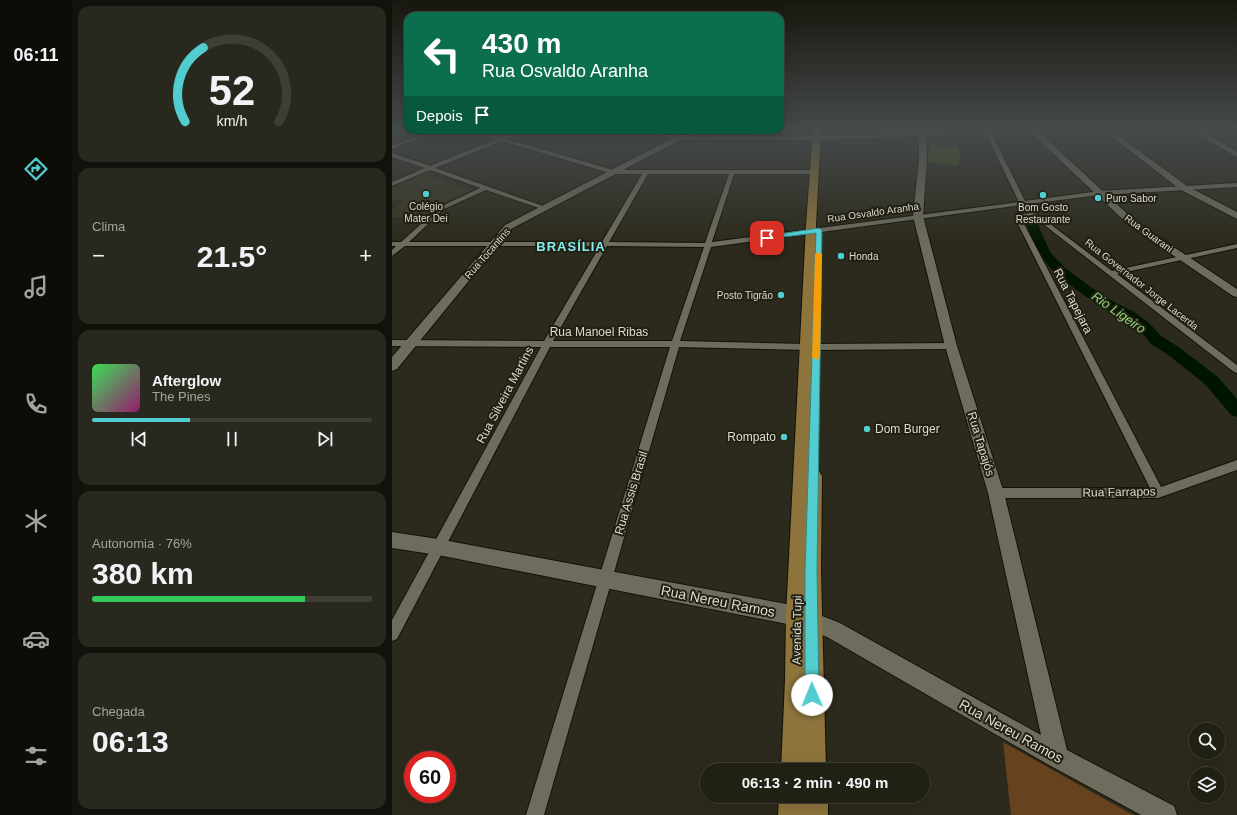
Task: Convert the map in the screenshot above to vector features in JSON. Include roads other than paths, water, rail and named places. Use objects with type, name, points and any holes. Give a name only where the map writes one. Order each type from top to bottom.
[{"type":"main road","name":"Avenida Tupi","points":[[814,168],[815,231]]},
{"type":"main road","name":"Avenida Tupi","points":[[794,763],[797,680],[811,570],[811,347],[818,168]]},
{"type":"main road","name":"Avenida Tupi","points":[[804,618],[813,763]]},
{"type":"main road","points":[[792,815],[793,803]]},
{"type":"main road","points":[[814,803],[814,815]]},
{"type":"street","points":[[392,184],[429,168]]},
{"type":"street","points":[[429,168],[544,208]]},
{"type":"street","points":[[600,168],[613,172],[813,172]]},
{"type":"street","name":"Rua Tocantins","points":[[392,366],[508,228],[621,168]]},
{"type":"street","name":"Rua Tapajós","points":[[922,168],[918,216],[951,346],[996,493],[1057,757]]},
{"type":"street","points":[[1006,168],[1022,202],[1035,215]]},
{"type":"street","name":"Rua Guarani","points":[[1073,168],[1132,224],[1237,294]]},
{"type":"street","points":[[1157,168],[1184,188],[1237,216]]},
{"type":"street","name":"Rua Silveira Martins","points":[[392,634],[547,343],[646,172]]},
{"type":"street","name":"Rua Assis Brasil","points":[[535,815],[675,344],[732,172]]},
{"type":"street","name":"Rua Osvaldo Aranha","points":[[392,244],[495,243],[709,245],[1022,202],[1100,193],[1237,185]]},
{"type":"street","points":[[392,254],[442,208],[485,188]]},
{"type":"street","name":"Rua Governador Jorge Lacerda","points":[[1035,215],[1237,370]]},
{"type":"street","name":"Rua Tapejara","points":[[1035,215],[1022,216],[1020,218],[1021,224],[1158,493]]},
{"type":"street","points":[[1112,273],[1237,246]]},
{"type":"street","name":"Rua Manoel Ribas","points":[[392,343],[675,344],[811,347],[951,346]]},
{"type":"street","name":"Rua Farrapos","points":[[996,493],[1158,493],[1237,465]]},
{"type":"street","name":"Rua Nereu Ramos","points":[[392,540],[438,547],[804,618],[833,630],[1057,757],[1165,815]]},
{"type":"waterway","name":"Rio Ligeiro","points":[[1031,222],[1044,253],[1061,272],[1100,300],[1129,315],[1144,326],[1156,340],[1172,350],[1212,381],[1237,410]]},
{"type":"place","name":"Colégio Mater Dei","points":[[426,194]]},
{"type":"place","name":"Bom Gosto Restaurante","points":[[1043,195]]},
{"type":"place","name":"Puro Sabor","points":[[1098,198]]},
{"type":"place","name":"Honda","points":[[841,256]]},
{"type":"place","name":"Posto Tigrão","points":[[781,295]]},
{"type":"place","name":"Dom Burger","points":[[867,429]]},
{"type":"place","name":"Rompato","points":[[784,437]]},
{"type":"district","name":"BRASÍLIA","points":[[571,246]]}]
